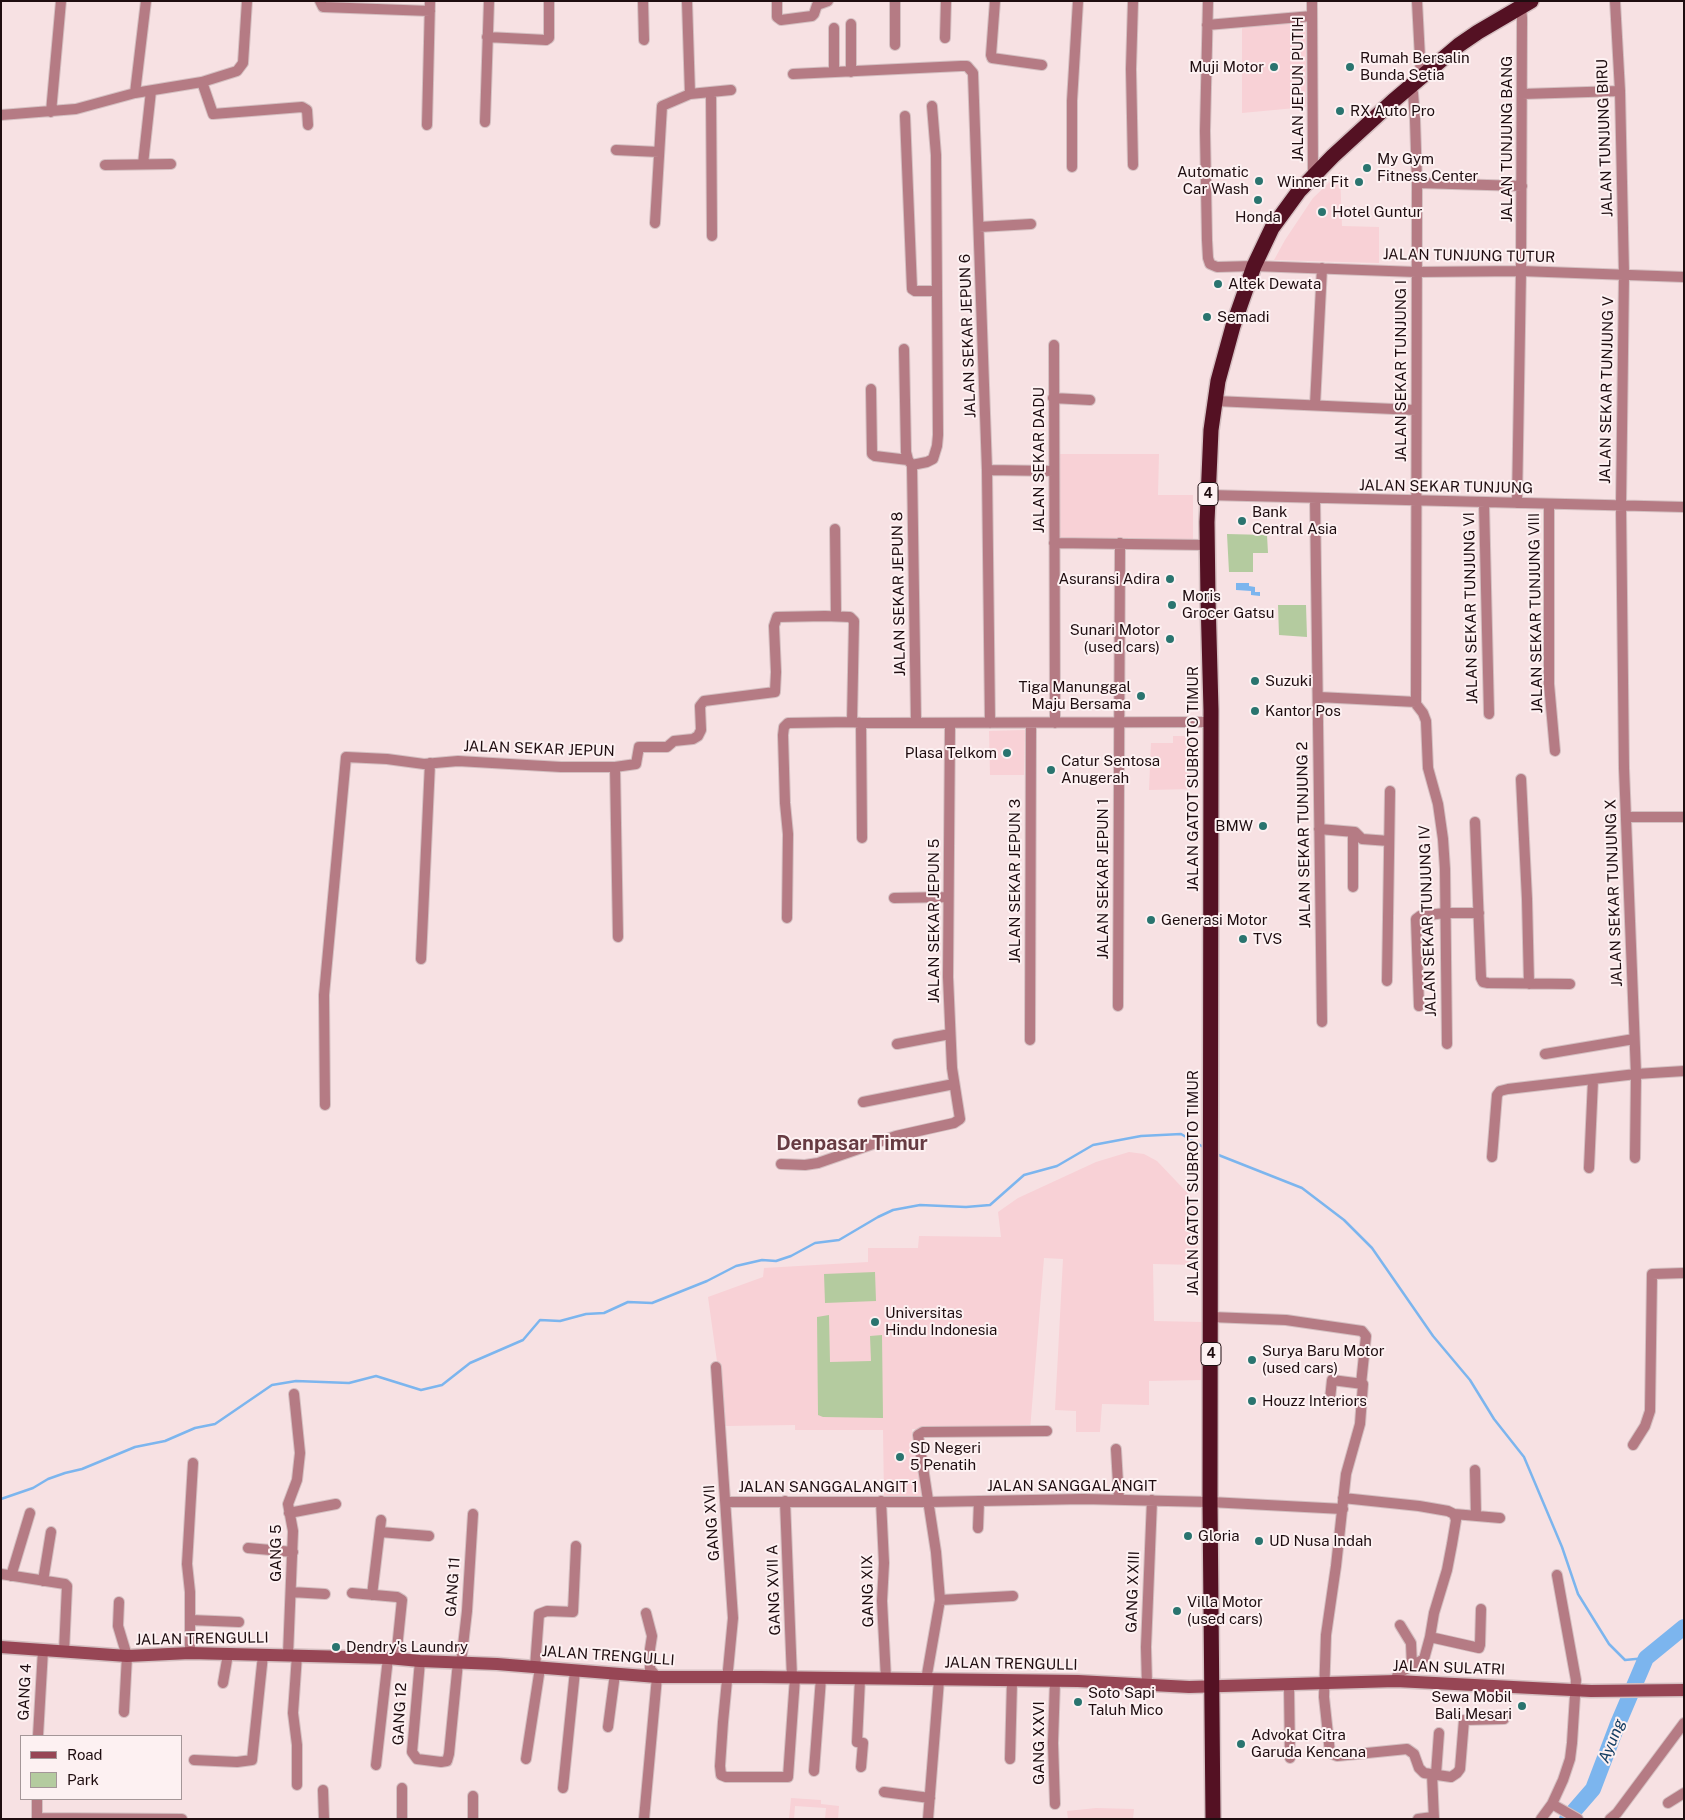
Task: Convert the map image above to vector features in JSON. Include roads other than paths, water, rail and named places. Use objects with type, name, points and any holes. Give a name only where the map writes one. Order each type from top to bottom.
[{"type":"highway","name":"JALAN GATOT SUBROTO TIMUR","points":[[1212,1686],[1210,1317],[1211,722],[1207,545],[1210,444],[1218,381],[1233,326],[1254,266],[1272,228],[1286,207],[1333,156],[1415,82],[1478,32],[1526,4]]},
{"type":"highway","name":"4","points":[[1212,1686],[1213,1819]]},
{"type":"main road","name":"JALAN TRENGULLI","points":[[1,1647],[127,1656],[190,1653],[392,1658],[497,1664],[657,1678],[728,1677],[1054,1681],[1189,1687],[1212,1686]]},
{"type":"main road","name":"JALAN SULATRI","points":[[1212,1686],[1396,1681],[1590,1691],[1684,1690]]},
{"type":"street","points":[[51,112],[61,1]]},
{"type":"street","points":[[135,93],[146,1]]},
{"type":"street","points":[[1,114],[76,109],[135,93],[202,82],[237,70],[241,66],[247,1]]},
{"type":"street","points":[[485,122],[489,1]]},
{"type":"street","points":[[487,36],[546,40],[549,38],[549,1]]},
{"type":"street","points":[[642,1],[644,40]]},
{"type":"street","points":[[688,1],[690,94]]},
{"type":"street","points":[[777,1],[777,17],[781,20],[812,16],[820,2]]},
{"type":"street","points":[[895,1],[896,46]]},
{"type":"street","points":[[945,38],[946,1]]},
{"type":"street","points":[[995,1],[992,58],[1042,65]]},
{"type":"street","points":[[1072,167],[1072,101],[1078,1]]},
{"type":"street","points":[[1133,1],[1131,69],[1133,165]]},
{"type":"street","name":"JALAN TUNJUNG TUTUR","points":[[1208,1],[1205,132],[1208,258],[1210,264],[1217,267],[1254,266],[1416,272],[1521,271],[1684,277]]},
{"type":"street","name":"JALAN JEPUN PUTIH","points":[[1312,1],[1314,42],[1314,176]]},
{"type":"street","name":"JALAN SEKAR TUNJUNG I","points":[[1415,501],[1417,183],[1413,93],[1415,82],[1417,1]]},
{"type":"street","name":"JALAN TUNJUNG BIRU","points":[[1615,1],[1620,91],[1624,274]]},
{"type":"street","points":[[321,4],[430,6],[427,125]]},
{"type":"street","name":"JALAN TUNJUNG BANG","points":[[1517,503],[1522,186],[1522,18],[1526,4]]},
{"type":"street","points":[[1208,26],[1312,16]]},
{"type":"street","points":[[851,72],[852,24]]},
{"type":"street","points":[[834,28],[834,72]]},
{"type":"street","name":"JALAN SEKAR JEPUN 6","points":[[793,74],[961,66],[967,66],[973,73],[987,470],[990,723]]},
{"type":"street","points":[[202,82],[213,114],[302,107],[307,110],[308,125]]},
{"type":"street","points":[[655,223],[662,106],[690,94],[731,90]]},
{"type":"street","points":[[143,164],[150,91]]},
{"type":"street","points":[[1522,94],[1620,91]]},
{"type":"street","points":[[710,92],[712,236]]},
{"type":"street","points":[[871,389],[872,454],[910,462],[927,462],[933,459],[937,446],[937,291],[936,154],[932,106]]},
{"type":"street","points":[[905,116],[912,289],[915,291],[937,291]]},
{"type":"street","points":[[616,150],[659,152]]},
{"type":"street","points":[[105,165],[171,164]]},
{"type":"street","points":[[1417,183],[1522,186]]},
{"type":"street","points":[[979,226],[1031,224]]},
{"type":"street","points":[[1315,406],[1322,268]]},
{"type":"street","name":"JALAN SEKAR TUNJUNG V","points":[[1621,506],[1624,274]]},
{"type":"street","name":"JALAN SEKAR DADU","points":[[1054,345],[1054,543],[1207,545]]},
{"type":"street","name":"JALAN SEKAR JEPUN 8","points":[[904,349],[906,444],[910,462],[916,723]]},
{"type":"street","points":[[1053,398],[1090,400]]},
{"type":"street","points":[[1215,401],[1416,410]]},
{"type":"street","points":[[987,470],[1054,471]]},
{"type":"street","name":"JALAN SEKAR TUNJUNG","points":[[1208,495],[1684,508]]},
{"type":"street","name":"JALAN SEKAR TUNJUNG 2","points":[[1315,498],[1322,1022]]},
{"type":"street","name":"JALAN SEKAR TUNJUNG IV","points":[[1415,501],[1416,702],[1417,708],[1423,714],[1426,721],[1428,768],[1440,817],[1445,869],[1447,1044]]},
{"type":"street","name":"JALAN SEKAR TUNJUNG VI","points":[[1484,503],[1489,714]]},
{"type":"street","name":"JALAN SEKAR TUNJUNG VIII","points":[[1549,504],[1549,684],[1556,751]]},
{"type":"street","name":"JALAN SEKAR TUNJUNG X","points":[[1621,506],[1624,768],[1636,1074],[1635,1158]]},
{"type":"street","points":[[835,529],[836,616],[850,618],[854,622],[856,722],[862,838]]},
{"type":"street","points":[[1054,543],[1055,723]]},
{"type":"street","name":"JALAN SEKAR JEPUN 1","points":[[1118,1006],[1120,543]]},
{"type":"street","name":"JALAN SEKAR JEPUN","points":[[325,1106],[324,995],[346,757],[392,759],[416,764],[458,760],[561,767],[615,767],[636,764],[639,747],[666,747],[674,741],[696,738],[701,730],[700,706],[704,701],[775,692],[774,626],[777,616],[836,616]]},
{"type":"street","points":[[1318,697],[1416,702]]},
{"type":"street","points":[[787,918],[788,834],[785,804],[784,727],[788,723],[1211,722]]},
{"type":"street","name":"JALAN SEKAR JEPUN 5","points":[[782,1164],[805,1165],[818,1163],[888,1138],[954,1123],[960,1119],[954,1084],[948,977],[950,723]]},
{"type":"street","name":"JALAN SEKAR JEPUN 3","points":[[1030,1040],[1031,723]]},
{"type":"street","points":[[421,959],[430,763]]},
{"type":"street","points":[[615,767],[618,937]]},
{"type":"street","points":[[1521,779],[1529,984]]},
{"type":"street","points":[[1387,980],[1390,791]]},
{"type":"street","points":[[1627,818],[1684,817]]},
{"type":"street","points":[[1475,822],[1481,978],[1483,982],[1570,984]]},
{"type":"street","points":[[1318,829],[1353,832],[1362,838],[1389,841]]},
{"type":"street","points":[[1353,832],[1353,886]]},
{"type":"street","points":[[894,898],[948,897]]},
{"type":"street","points":[[1419,1006],[1416,920],[1420,916],[1446,913],[1479,914]]},
{"type":"street","points":[[898,1044],[950,1034]]},
{"type":"street","points":[[1545,1054],[1634,1039]]},
{"type":"street","points":[[1492,1157],[1498,1095],[1500,1091],[1508,1088],[1636,1074],[1684,1071]]},
{"type":"street","points":[[1589,1168],[1593,1080]]},
{"type":"street","points":[[864,1102],[954,1084]]},
{"type":"street","points":[[1632,1445],[1645,1426],[1650,1411],[1652,1274],[1684,1273]]},
{"type":"street","points":[[1210,1317],[1298,1321],[1352,1329],[1365,1333],[1361,1384],[1363,1384],[1364,1390],[1360,1424],[1346,1474],[1326,1636],[1324,1684],[1330,1753],[1337,1756],[1407,1749],[1414,1754],[1424,1773],[1452,1777],[1459,1771],[1464,1720],[1504,1719]]},
{"type":"street","name":"GANG XVII","points":[[716,1367],[733,1618],[728,1677]]},
{"type":"street","points":[[1330,1399],[1332,1380],[1361,1384]]},
{"type":"street","name":"GANG 5","points":[[294,1394],[300,1453],[297,1480],[289,1502],[289,1513],[294,1531],[291,1592],[293,1713],[297,1745],[297,1785]]},
{"type":"street","points":[[928,1819],[932,1680],[940,1600],[939,1574],[918,1437],[922,1432],[1047,1431]]},
{"type":"street","points":[[1116,1449],[1119,1500]]},
{"type":"street","points":[[190,1653],[190,1592],[187,1564],[193,1463]]},
{"type":"street","points":[[1475,1470],[1476,1516]]},
{"type":"street","points":[[1343,1498],[1419,1506],[1448,1511],[1454,1514],[1500,1518]]},
{"type":"street","name":"JALAN SANGGALANGIT","points":[[929,1502],[1152,1500],[1343,1509]]},
{"type":"street","name":"GANG XXIII","points":[[1147,1684],[1152,1500]]},
{"type":"street","name":"GANG XVII A","points":[[728,1677],[720,1766],[722,1775],[726,1777],[788,1777],[793,1678],[785,1501]]},
{"type":"street","name":"GANG XIX","points":[[881,1501],[884,1563],[882,1601],[886,1679]]},
{"type":"street","points":[[978,1528],[979,1501]]},
{"type":"street","name":"JALAN SANGGALANGIT 1","points":[[726,1502],[929,1502]]},
{"type":"street","points":[[289,1513],[336,1504]]},
{"type":"street","points":[[30,1513],[6,1575],[65,1584],[67,1586],[64,1652]]},
{"type":"street","name":"GANG 11","points":[[459,1663],[467,1611],[473,1514]]},
{"type":"street","points":[[1396,1681],[1399,1673],[1412,1667],[1424,1658],[1434,1613],[1447,1570],[1456,1520],[1454,1514]]},
{"type":"street","points":[[372,1596],[381,1520]]},
{"type":"street","points":[[43,1581],[51,1532]]},
{"type":"street","points":[[380,1532],[429,1536]]},
{"type":"street","points":[[526,1759],[538,1668],[538,1614],[548,1610],[573,1612],[576,1546]]},
{"type":"street","points":[[248,1548],[293,1552]]},
{"type":"street","points":[[1541,1819],[1552,1804],[1570,1759],[1576,1680],[1556,1575]]},
{"type":"street","points":[[291,1592],[325,1594]]},
{"type":"street","points":[[352,1593],[397,1597],[402,1600],[376,1765]]},
{"type":"street","points":[[940,1600],[1013,1596]]},
{"type":"street","points":[[119,1602],[118,1626],[127,1656],[124,1712]]},
{"type":"street","points":[[1430,1637],[1479,1648],[1481,1609]]},
{"type":"street","points":[[644,1819],[657,1678],[650,1669],[652,1636],[646,1613]]},
{"type":"street","points":[[190,1620],[239,1622]]},
{"type":"street","points":[[1400,1625],[1411,1643],[1412,1667]]},
{"type":"street","name":"GANG 4","points":[[38,1735],[43,1650]]},
{"type":"street","points":[[223,1683],[228,1654]]},
{"type":"street","points":[[194,1760],[237,1762],[252,1760],[263,1654]]},
{"type":"street","name":"GANG 12","points":[[420,1661],[412,1752],[417,1759],[441,1762],[447,1760],[450,1754],[459,1663]]},
{"type":"street","points":[[563,1788],[575,1671]]},
{"type":"street","points":[[608,1727],[615,1674]]},
{"type":"street","points":[[814,1771],[821,1678]]},
{"type":"street","points":[[860,1679],[857,1742],[864,1743],[861,1767]]},
{"type":"street","points":[[1010,1759],[1012,1681]]},
{"type":"street","name":"GANG XXVI","points":[[1054,1681],[1053,1743],[1055,1804]]},
{"type":"street","points":[[1289,1685],[1290,1758]]},
{"type":"street","points":[[1681,1726],[1684,1741]]},
{"type":"street","points":[[1615,1817],[1681,1726]]},
{"type":"street","points":[[1418,1819],[1433,1818],[1434,1774],[1439,1733]]},
{"type":"street","points":[[402,1788],[402,1819]]},
{"type":"street","points":[[323,1790],[324,1819]]},
{"type":"street","points":[[884,1792],[930,1798]]},
{"type":"street","points":[[1668,1803],[1684,1793]]},
{"type":"street","points":[[473,1796],[473,1819]]},
{"type":"street","points":[[37,1800],[37,1819],[182,1819]]},
{"type":"street","points":[[1552,1804],[1578,1819]]},
{"type":"water","points":[[1236,583],[1249,583],[1249,586],[1255,587],[1255,592],[1260,592],[1260,596],[1251,595],[1251,591],[1236,590]]},
{"type":"waterway","points":[[1,1499],[33,1488],[48,1479],[82,1469],[135,1447],[165,1441],[195,1428],[215,1424],[272,1385],[296,1381],[349,1383],[376,1376],[421,1390],[442,1385],[470,1363],[523,1340],[540,1320],[560,1321],[586,1314],[604,1313],[628,1302],[652,1303],[707,1281],[736,1266],[762,1260],[776,1261],[791,1256],[815,1243],[839,1240],[893,1210],[920,1205],[966,1207],[990,1205],[1024,1175],[1057,1166],[1093,1145],[1141,1136],[1181,1134],[1205,1148]]},
{"type":"waterway","points":[[1216,1154],[1302,1188],[1344,1220],[1372,1248],[1433,1336],[1470,1380],[1494,1419],[1524,1457],[1562,1547],[1578,1594],[1609,1644],[1625,1660],[1646,1658]]},
{"type":"waterway","name":"Ayung","points":[[1567,1819],[1593,1789],[1646,1658],[1684,1627]]},
{"type":"place","name":"Muji Motor","points":[[1274,67]]},
{"type":"place","name":"Rumah Bersalin Bunda Setia","points":[[1350,67]]},
{"type":"place","name":"RX Auto Pro","points":[[1340,111]]},
{"type":"place","name":"My Gym Fitness Center","points":[[1367,168]]},
{"type":"place","name":"Automatic Car Wash","points":[[1259,181]]},
{"type":"place","name":"Winner Fit","points":[[1359,182]]},
{"type":"place","name":"Honda","points":[[1258,200]]},
{"type":"place","name":"Hotel Guntur","points":[[1322,212]]},
{"type":"place","name":"Altek Dewata","points":[[1218,284]]},
{"type":"place","name":"Semadi","points":[[1207,317]]},
{"type":"place","name":"Bank Central Asia","points":[[1242,521]]},
{"type":"place","name":"Asuransi Adira","points":[[1170,579]]},
{"type":"place","name":"Moris Grocer Gatsu","points":[[1172,605]]},
{"type":"place","name":"Sunari Motor (used cars)","points":[[1170,639]]},
{"type":"place","name":"Suzuki","points":[[1255,681]]},
{"type":"place","name":"Tiga Manunggal Maju Bersama","points":[[1141,696]]},
{"type":"place","name":"Kantor Pos","points":[[1255,711]]},
{"type":"place","name":"Plasa Telkom","points":[[1007,753]]},
{"type":"place","name":"Catur Sentosa Anugerah","points":[[1051,770]]},
{"type":"place","name":"BMW","points":[[1263,826]]},
{"type":"place","name":"Generasi Motor","points":[[1151,920]]},
{"type":"place","name":"TVS","points":[[1243,939]]},
{"type":"place","name":"Universitas Hindu Indonesia","points":[[875,1322]]},
{"type":"place","name":"Surya Baru Motor (used cars)","points":[[1252,1360]]},
{"type":"place","name":"Houzz Interiors","points":[[1252,1401]]},
{"type":"place","name":"SD Negeri 5 Penatih","points":[[900,1457]]},
{"type":"place","name":"Gloria","points":[[1188,1536]]},
{"type":"place","name":"UD Nusa Indah","points":[[1259,1541]]},
{"type":"place","name":"Villa Motor (used cars)","points":[[1177,1611]]},
{"type":"place","name":"Dendry's Laundry","points":[[336,1647]]},
{"type":"place","name":"Soto Sapi Taluh Mico","points":[[1078,1702]]},
{"type":"place","name":"Sewa Mobil Bali Mesari","points":[[1522,1706]]},
{"type":"place","name":"Advokat Citra Garuda Kencana","points":[[1241,1744]]},
{"type":"district","name":"Denpasar Timur","points":[[852,1144]]}]
